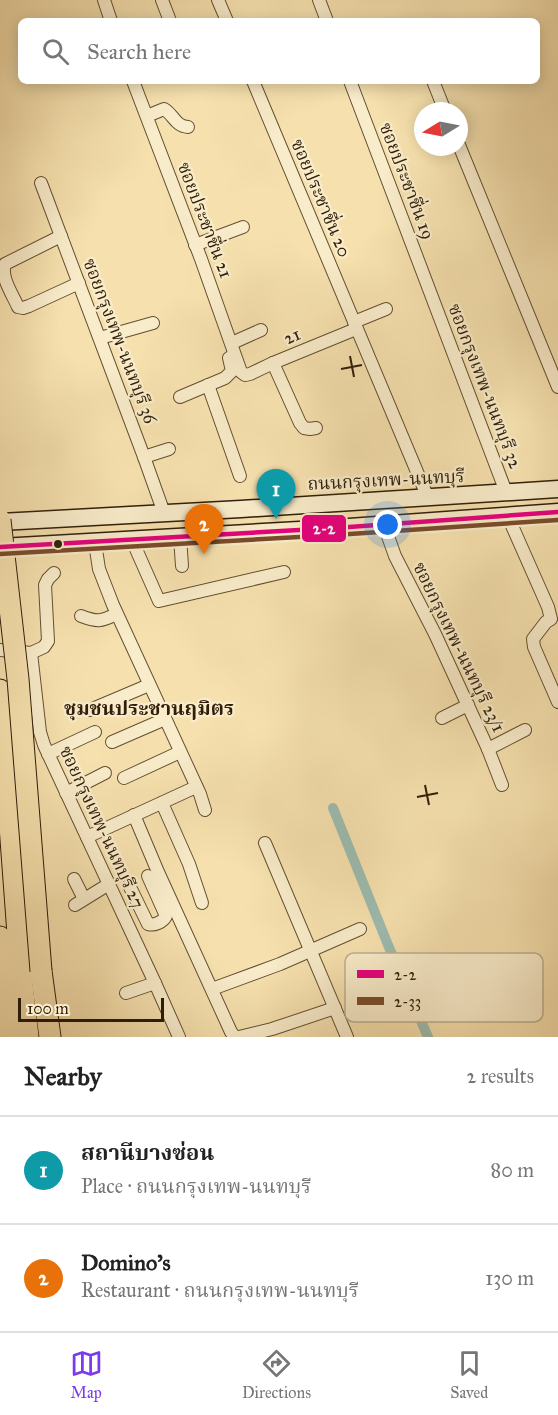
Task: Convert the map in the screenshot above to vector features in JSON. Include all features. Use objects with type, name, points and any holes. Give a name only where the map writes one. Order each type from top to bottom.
[{"type":"highway","points":[[0,521],[18,679],[41,971],[50,1037]]},
{"type":"highway","points":[[0,690],[21,975],[28,1037]]},
{"type":"highway","points":[[0,937],[9,1037]]},
{"type":"main road","name":"ถนนกรุงเทพ-นนทบุรี","points":[[0,521],[241,509],[558,489]]},
{"type":"main road","points":[[241,509],[242,534]]},
{"type":"main road","points":[[0,547],[242,534],[558,512]]},
{"type":"main road","points":[[0,732],[21,1037]]},
{"type":"street","points":[[104,0],[110,18]]},
{"type":"street","points":[[162,0],[169,18]]},
{"type":"street","points":[[218,0],[226,18]]},
{"type":"street","points":[[319,0],[326,18]]},
{"type":"street","name":"ซอยประชาชื่น 21","points":[[134,84],[195,245],[230,348],[242,372]]},
{"type":"street","name":"ซอยประชาชื่น 20","points":[[254,84],[428,498]]},
{"type":"street","name":"ซอยประชาชื่น 19","points":[[351,84],[431,293]]},
{"type":"street","points":[[434,84],[441,102]]},
{"type":"street","points":[[147,116],[165,109],[181,126],[188,127]]},
{"type":"street","points":[[464,156],[558,387]]},
{"type":"street","name":"ซอยกรุงเทพ-นนทบุรี 36","points":[[41,183],[164,513]]},
{"type":"street","points":[[195,245],[243,227]]},
{"type":"street","points":[[61,236],[5,264],[3,270],[6,279],[18,307],[23,308],[79,283]]},
{"type":"street","name":"ซอยกรุงเทพ-นนทบุรี 32","points":[[431,293],[506,492]]},
{"type":"street","name":"21","points":[[242,372],[245,375],[250,374],[386,309]]},
{"type":"street","points":[[100,338],[153,323]]},
{"type":"street","points":[[180,397],[225,378],[232,370],[230,348],[261,330]]},
{"type":"street","points":[[273,363],[300,423],[304,428],[316,428]]},
{"type":"street","points":[[208,385],[240,476]]},
{"type":"street","points":[[144,457],[169,449]]},
{"type":"street","points":[[506,516],[548,608],[555,617],[546,622],[533,639],[558,702]]},
{"type":"street","name":"ซอยกรุงเทพ-นนทบุรี 23/1","points":[[384,525],[395,555],[435,634],[488,749],[502,785]]},
{"type":"street","points":[[180,537],[182,566]]},
{"type":"street","points":[[132,540],[159,601],[284,572]]},
{"type":"street","points":[[95,543],[99,569],[117,614],[205,810]]},
{"type":"street","points":[[0,650],[31,653],[44,647],[48,641],[45,585],[54,573]]},
{"type":"street","points":[[81,616],[99,621],[117,614]]},
{"type":"street","name":"ซอยกรุงเทพ-นนทบุรี 27","points":[[31,653],[40,732],[48,754],[179,1037]]},
{"type":"street","points":[[90,710],[149,685]]},
{"type":"street","points":[[442,718],[468,705]]},
{"type":"street","points":[[112,742],[165,719]]},
{"type":"street","points":[[488,749],[525,730]]},
{"type":"street","points":[[48,754],[95,732]]},
{"type":"street","points":[[124,778],[180,752]]},
{"type":"street","points":[[66,793],[105,773]]},
{"type":"street","points":[[87,837],[196,787]]},
{"type":"street","points":[[162,803],[189,864],[202,903]]},
{"type":"street","points":[[129,885],[148,924],[159,923],[165,918],[134,815]]},
{"type":"street","points":[[265,843],[347,1037]]},
{"type":"street","points":[[74,879],[80,902],[111,888],[129,885],[153,874]]},
{"type":"street","points":[[153,874],[235,1037]]},
{"type":"street","points":[[212,988],[280,964],[360,929]]},
{"type":"street","points":[[126,993],[155,983]]},
{"type":"street","points":[[239,1037],[272,1029],[335,1008]]},
{"type":"waterway","points":[[333,808],[391,953]]},
{"type":"waterway","points":[[421,1022],[428,1037]]},
{"type":"transit line","name":"2-2","points":[[0,547],[335,528],[558,512]]},
{"type":"transit line","name":"2-33","points":[[0,554],[558,520]]},
{"type":"place","name":"สถานีบางซ่อน","points":[[276,519]]},
{"type":"place","name":"Domino's","points":[[204,554]]},
{"type":"district","name":"ชุมชนประชานฤมิตร","points":[[149,708]]}]
